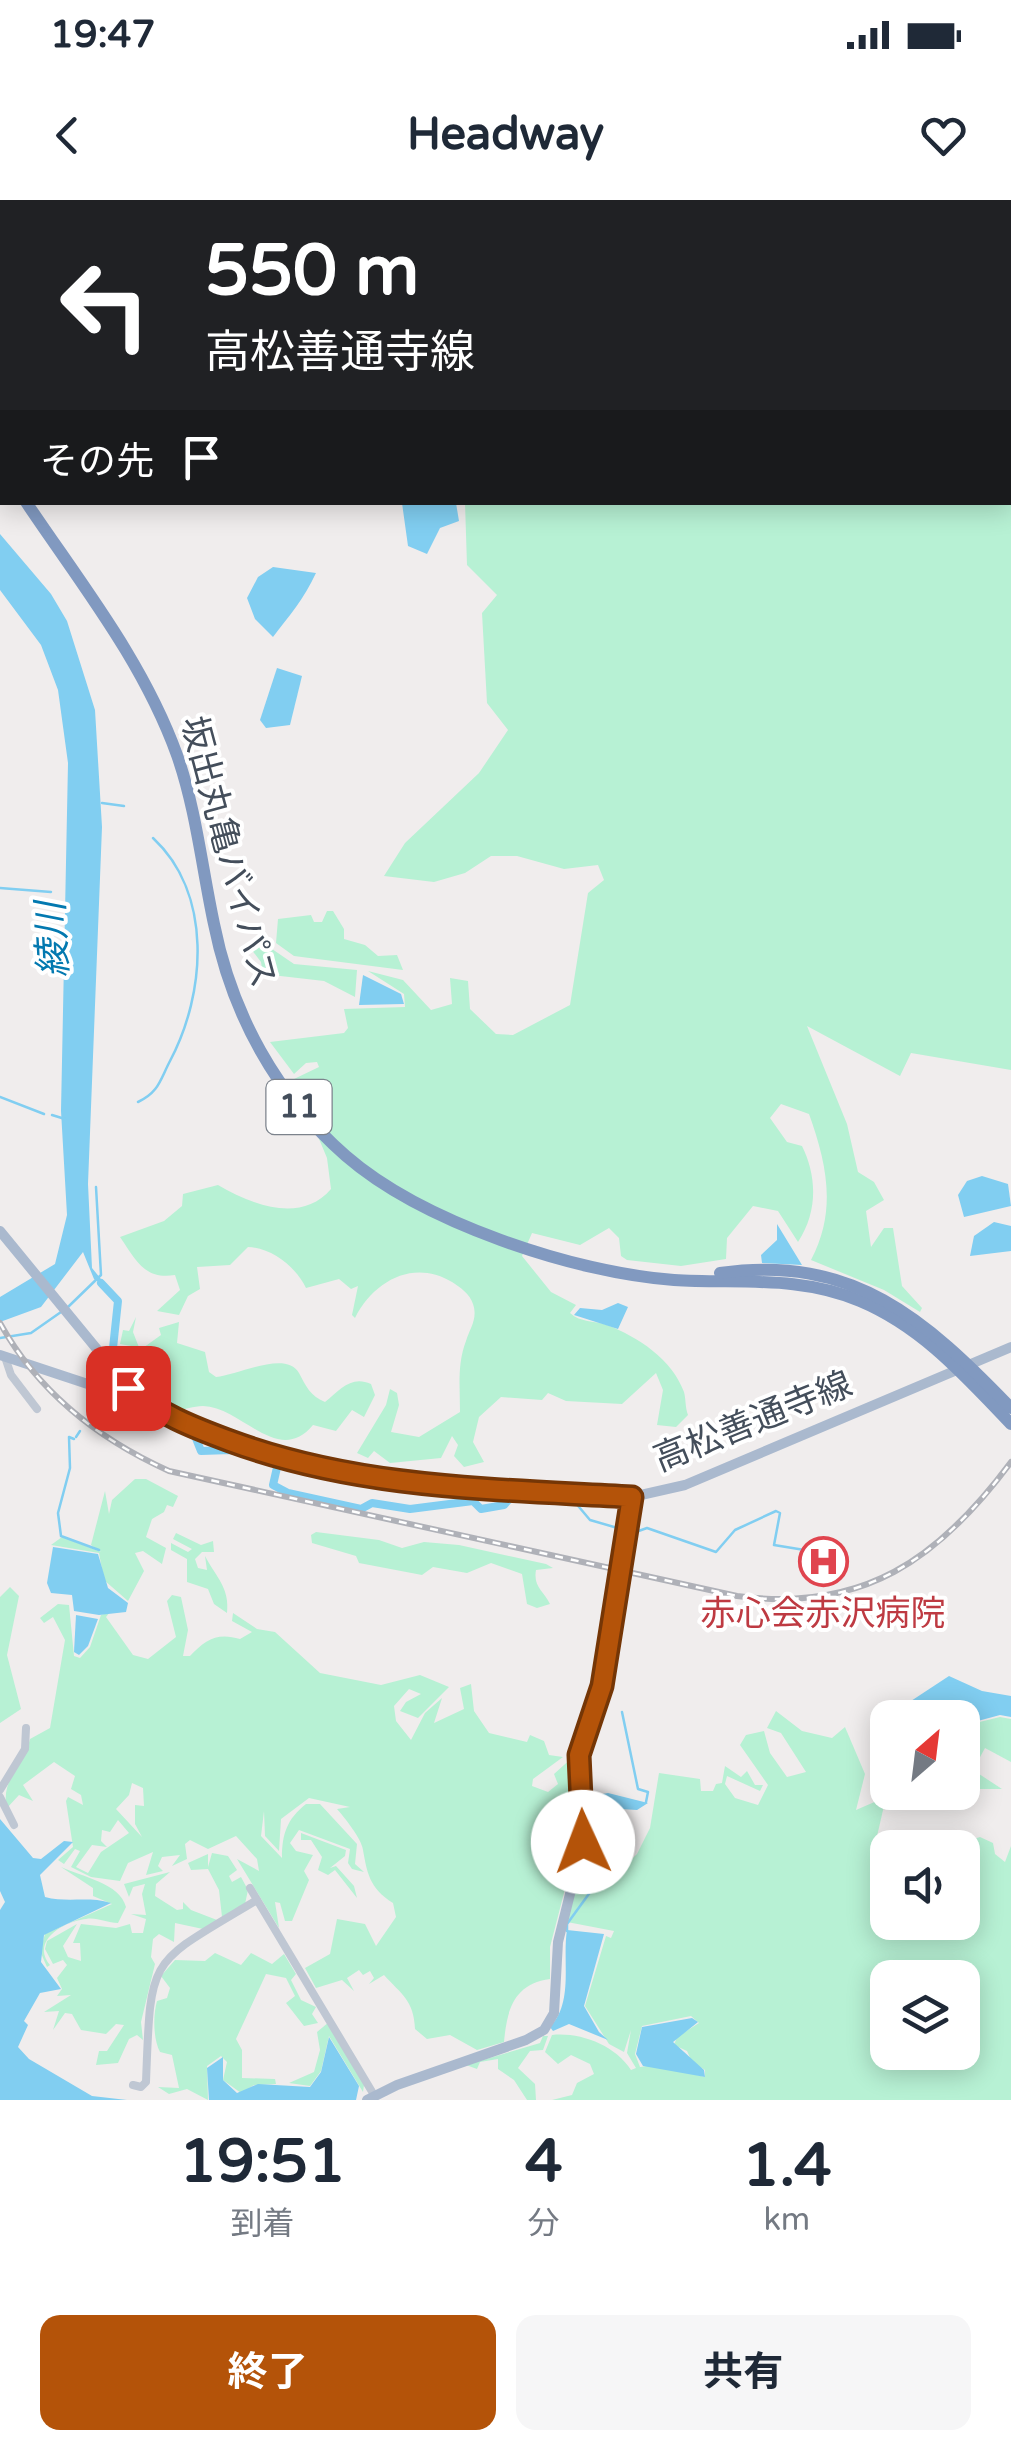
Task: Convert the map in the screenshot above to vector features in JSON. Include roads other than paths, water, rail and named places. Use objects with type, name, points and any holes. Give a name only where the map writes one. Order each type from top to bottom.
[{"type":"highway","name":"坂出丸亀バイパス","points":[[32,505],[119,638],[162,716],[192,808],[219,950],[235,1000],[271,1069],[310,1121],[368,1174],[448,1219],[608,1269],[702,1278],[787,1276],[836,1285],[883,1304],[960,1368]]},
{"type":"highway","points":[[702,1278],[785,1270],[849,1283],[908,1311],[960,1368]]},
{"type":"highway","name":"11","points":[[960,1368],[1007,1411],[1011,1431]]},
{"type":"highway","name":"11","points":[[960,1368],[1011,1424]]},
{"type":"main road","name":"高松善通寺線","points":[[0,1231],[126,1392],[185,1424],[315,1469],[409,1484],[632,1497],[685,1485],[1011,1347]]},
{"type":"main road","points":[[3,1356],[126,1392]]},
{"type":"main road","points":[[371,2098],[526,2040],[544,2030],[554,2013],[558,1942],[583,1842],[580,1745],[602,1686],[632,1497]]},
{"type":"street","points":[[3,1356],[11,1376],[37,1409]]},
{"type":"street","points":[[14,1825],[0,1793],[25,1749],[26,1728]]},
{"type":"street","points":[[250,1888],[371,2098]]},
{"type":"street","points":[[134,2085],[141,2088],[146,2082],[150,1992],[158,1967],[176,1949],[257,1900]]},
{"type":"water","points":[[402,505],[456,505],[459,521],[440,528],[427,554],[408,546]]},
{"type":"water","points":[[0,534],[51,594],[67,621],[95,710],[102,827],[88,1184],[92,1268],[109,1289],[94,1279],[83,1252],[41,1307],[0,1322],[0,1297],[55,1264],[67,1215],[61,1111],[68,763],[58,690],[41,645],[0,590]]},
{"type":"water","points":[[273,567],[316,573],[273,637],[255,619],[247,598],[258,577]]},
{"type":"water","points":[[277,668],[302,676],[290,725],[266,728],[260,720]]},
{"type":"water","points":[[363,975],[401,994],[404,1004],[359,1005]]},
{"type":"water","points":[[982,1176],[1008,1184],[1011,1206],[964,1217],[958,1195],[967,1181]]},
{"type":"water","points":[[994,1222],[1011,1226],[1011,1251],[970,1256],[974,1236]]},
{"type":"water","points":[[777,1224],[802,1265],[762,1263],[761,1255],[777,1240]]},
{"type":"water","points":[[618,1303],[628,1307],[618,1329],[574,1315],[580,1308],[602,1310]]},
{"type":"water","points":[[53,1547],[98,1554],[108,1588],[128,1603],[126,1612],[99,1615],[74,1611],[72,1595],[51,1593],[47,1583]]},
{"type":"water","points":[[76,1615],[98,1619],[88,1646],[79,1655],[74,1652]]},
{"type":"water","points":[[949,1676],[982,1691],[1011,1696],[1011,1717],[1000,1715],[980,1720],[980,1700],[912,1700]]},
{"type":"water","points":[[608,1793],[648,1803],[637,1810],[621,1809],[621,1819],[631,1830],[617,1853],[620,1868],[603,1883],[594,1871],[596,1836],[585,1797]]},
{"type":"water","points":[[0,1819],[33,1858],[41,1859],[64,1841],[73,1842],[40,1875],[45,1897],[111,1903],[44,1935],[41,1962],[61,1989],[40,1993],[24,2021],[28,2025],[18,2047],[29,2059],[92,2096],[127,2100],[0,2100],[0,1910],[5,1902],[0,1891]]},
{"type":"water","points":[[567,1930],[604,1934],[584,2006],[608,2040],[569,2024],[553,2031],[550,2027],[565,1993]]},
{"type":"water","points":[[692,2018],[698,2022],[673,2042],[704,2070],[705,2077],[643,2066],[636,2054],[642,2027]]},
{"type":"water","points":[[329,2037],[359,2086],[356,2100],[209,2100],[207,2068],[223,2057],[223,2080],[237,2093],[258,2084],[310,2087],[321,2072]]},
{"type":"waterway","points":[[102,803],[124,806]]},
{"type":"waterway","points":[[138,1102],[155,1090],[182,1034],[191,1005],[198,945],[186,887],[153,838]]},
{"type":"waterway","name":"綾川","points":[[0,888],[51,892]]},
{"type":"waterway","points":[[0,1097],[44,1114]]},
{"type":"waterway","points":[[52,1115],[65,1119]]},
{"type":"waterway","points":[[68,1307],[101,1275],[96,1187]]},
{"type":"waterway","points":[[101,1283],[118,1301],[113,1348],[116,1364]]},
{"type":"waterway","points":[[0,1338],[31,1333],[61,1312]]},
{"type":"waterway","points":[[164,1421],[195,1436],[201,1451],[230,1450],[278,1463],[273,1485],[288,1493],[361,1509],[372,1503],[410,1509],[473,1501],[481,1509],[504,1505],[511,1497],[574,1501]]},
{"type":"waterway","points":[[76,1437],[80,1431]]},
{"type":"waterway","points":[[74,1439],[69,1437],[70,1468],[58,1513],[61,1536],[99,1550]]},
{"type":"waterway","points":[[574,1501],[590,1520],[621,1529]]},
{"type":"waterway","points":[[633,1533],[647,1528],[716,1552],[735,1530],[776,1511],[780,1513],[774,1545],[835,1555]]},
{"type":"waterway","points":[[622,1712],[638,1789],[648,1792],[646,1802]]},
{"type":"waterway","points":[[567,1931],[567,1924],[599,1880]]},
{"type":"railway","points":[[0,1323],[32,1371],[72,1411],[118,1444],[169,1471],[737,1596],[823,1596],[860,1587],[894,1572],[926,1552],[956,1526],[1011,1462]]},
{"type":"place","name":"赤心会赤沢病院","points":[[823,1562]]}]
